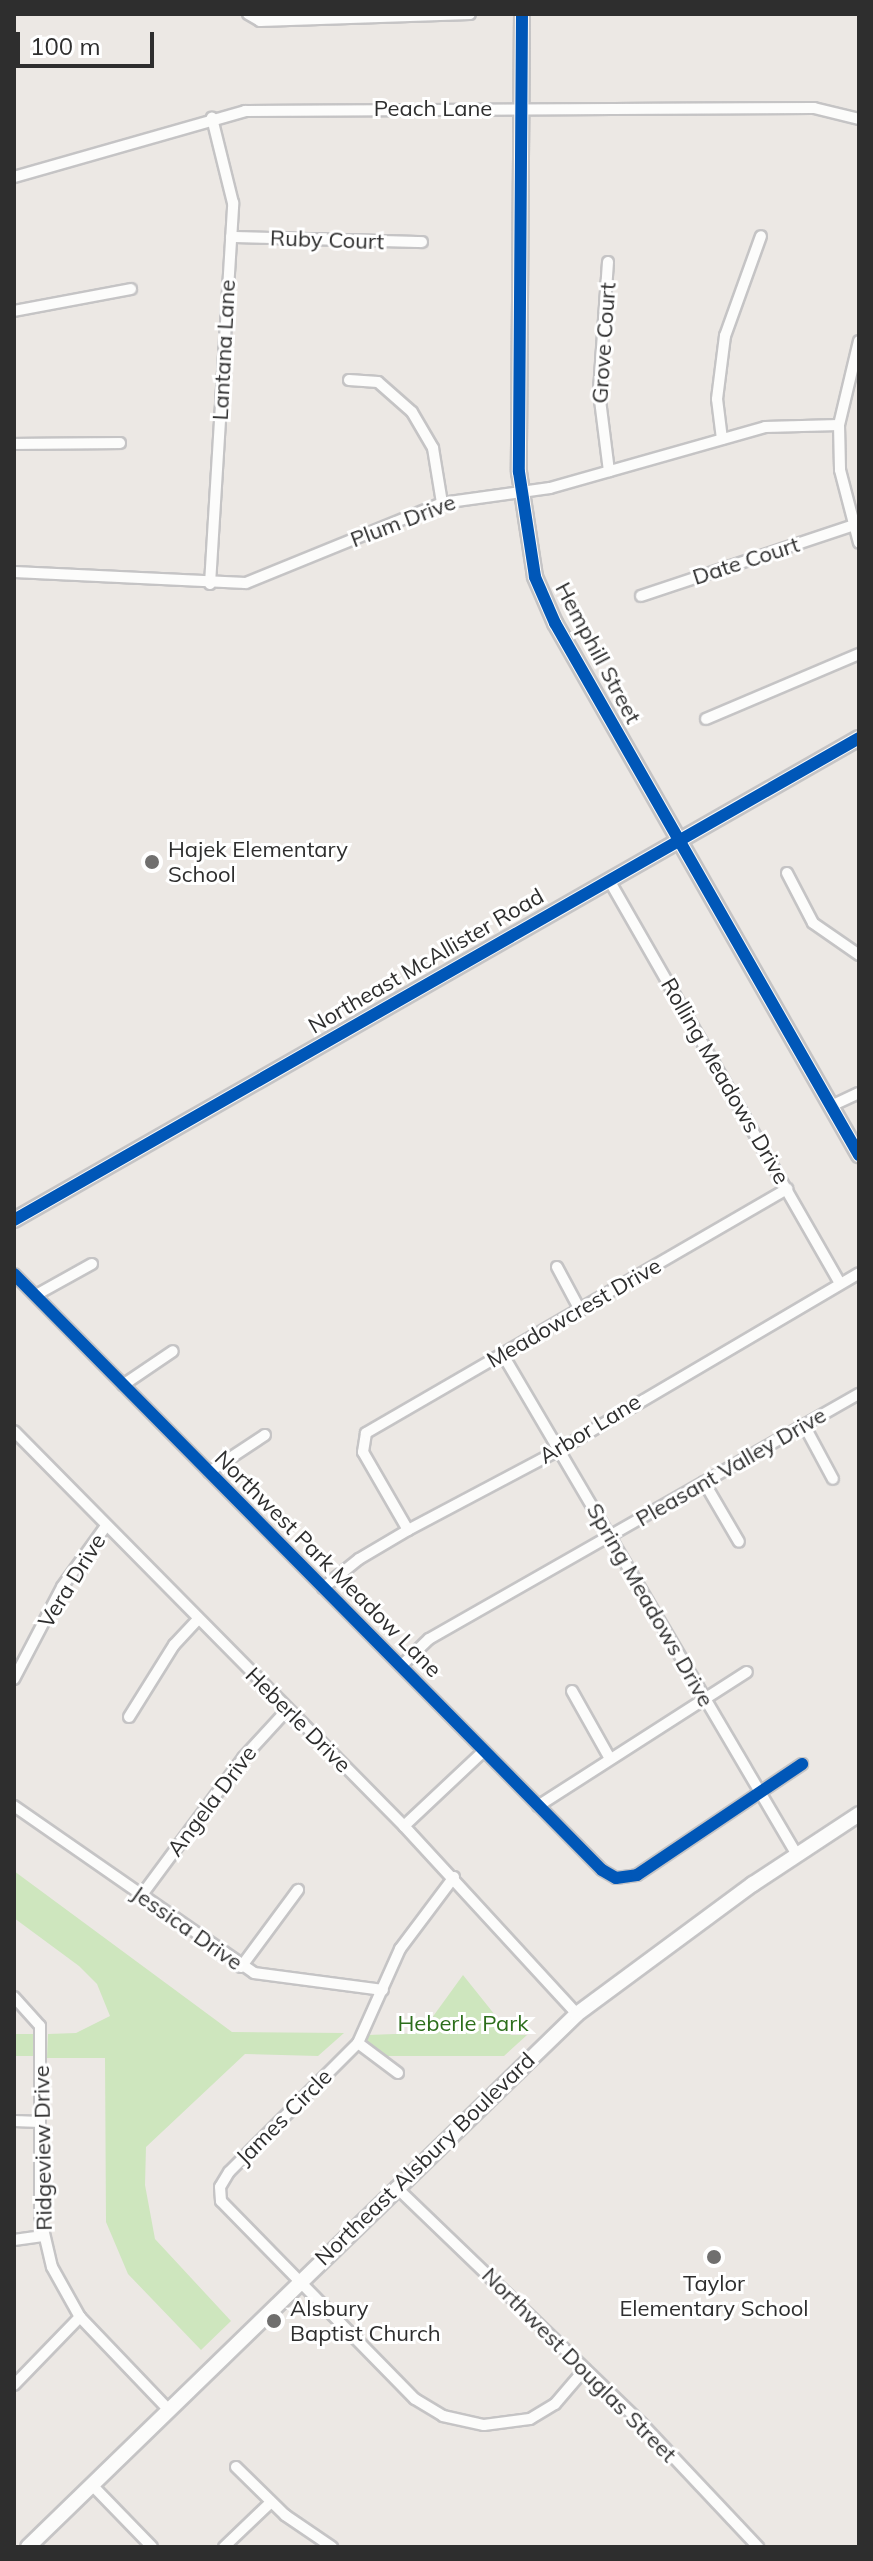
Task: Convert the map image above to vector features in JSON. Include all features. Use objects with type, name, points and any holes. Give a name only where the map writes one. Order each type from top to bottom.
[{"type":"street","points":[[248,14],[260,21],[470,14]]},
{"type":"street","name":"Hemphill Street","points":[[522,14],[517,109],[519,490],[528,550],[545,601],[859,1155]]},
{"type":"street","name":"Peach Lane","points":[[14,177],[212,118],[272,109],[814,108],[859,119]]},
{"type":"street","name":"Lantana Lane","points":[[210,584],[232,185],[212,118]]},
{"type":"street","points":[[722,439],[717,399],[725,336],[761,236]]},
{"type":"street","name":"Ruby Court","points":[[231,237],[422,242]]},
{"type":"street","name":"Grove Court","points":[[608,262],[599,392],[609,471]]},
{"type":"street","points":[[14,311],[131,289]]},
{"type":"street","points":[[859,341],[839,425],[840,470],[852,526],[859,543]]},
{"type":"street","points":[[349,380],[378,382],[412,412],[433,448],[442,503]]},
{"type":"street","name":"Plum Drive","points":[[14,572],[210,584],[261,579],[442,503],[550,488],[722,439],[783,425],[839,425]]},
{"type":"street","points":[[14,444],[120,443]]},
{"type":"street","name":"Date Court","points":[[641,596],[852,526]]},
{"type":"street","points":[[706,719],[859,654]]},
{"type":"street","name":"Northeast McAllister Road","points":[[14,1220],[679,840],[857,744]]},
{"type":"street","points":[[787,873],[813,923],[859,955]]},
{"type":"street","name":"Rolling Meadows Drive","points":[[609,880],[840,1283]]},
{"type":"street","points":[[831,1106],[859,1093]]},
{"type":"street","name":"Meadowcrest Drive","points":[[408,1530],[363,1452],[363,1438],[787,1189]]},
{"type":"street","points":[[36,1295],[92,1264]]},
{"type":"street","points":[[557,1267],[580,1310]]},
{"type":"street","name":"Arbor Lane","points":[[323,1588],[359,1559],[408,1530],[559,1450],[859,1273]]},
{"type":"street","name":"Northwest Park Meadow Lane","points":[[14,1274],[538,1806],[616,1878],[637,1875],[762,1796]]},
{"type":"street","points":[[123,1385],[173,1351]]},
{"type":"street","name":"Spring Meadows Drive","points":[[503,1355],[797,1855]]},
{"type":"street","name":"Pleasant Valley Drive","points":[[401,1666],[429,1639],[859,1394]]},
{"type":"street","points":[[804,1425],[833,1479]]},
{"type":"street","points":[[209,1472],[265,1435]]},
{"type":"street","name":"Heberle Drive","points":[[16,1439],[454,1877],[577,2014]]},
{"type":"street","points":[[704,1482],[739,1542]]},
{"type":"street","name":"Vera Drive","points":[[14,1679],[62,1587],[106,1526]]},
{"type":"street","points":[[129,1717],[174,1645],[198,1619]]},
{"type":"street","points":[[538,1806],[609,1757],[747,1672]]},
{"type":"street","points":[[572,1691],[609,1757]]},
{"type":"street","name":"Angela Drive","points":[[141,1896],[243,1758],[287,1710]]},
{"type":"street","points":[[404,1826],[484,1751]]},
{"type":"street","points":[[762,1796],[802,1764]]},
{"type":"street","name":"Jessica Drive","points":[[14,1806],[241,1967],[272,1979],[354,1983],[383,1990]]},
{"type":"street","name":"Northeast Alsbury Boulevard","points":[[28,2547],[577,2014],[797,1855],[859,1814]]},
{"type":"street","name":"James Circle","points":[[454,1877],[400,1949],[358,2043],[229,2172],[220,2187],[224,2209],[415,2399],[459,2421],[484,2425],[530,2419],[555,2404],[585,2369]]},
{"type":"street","points":[[241,1967],[298,1890]]},
{"type":"street","name":"Ridgeview Drive","points":[[14,1997],[40,2026],[43,2236],[52,2267],[80,2317],[169,2410]]},
{"type":"street","points":[[358,2043],[398,2073]]},
{"type":"street","points":[[14,2121],[40,2122]]},
{"type":"street","name":"Northwest Douglas Street","points":[[396,2187],[585,2369],[757,2547]]},
{"type":"street","points":[[14,2240],[43,2236]]},
{"type":"street","points":[[14,2385],[80,2317]]},
{"type":"street","points":[[236,2467],[270,2503],[332,2547]]},
{"type":"street","points":[[92,2485],[152,2547]]},
{"type":"street","points":[[224,2547],[270,2503]]},
{"type":"green space","points":[[14,1871],[232,2032],[344,2033],[318,2056],[245,2054],[146,2147],[145,2185],[155,2239],[231,2321],[201,2350],[128,2274],[106,2222],[105,2058],[47,2058],[48,2034],[76,2033],[110,2016],[97,1984],[79,1966],[14,1918]]},
{"type":"green space","name":"Heberle Park","points":[[463,1975],[511,2035],[527,2035],[504,2056],[387,2056],[367,2042],[368,2035],[421,2033]]},
{"type":"green space","points":[[14,2034],[35,2034],[35,2056],[14,2056]]},
{"type":"cycle path","points":[[522,14],[519,472],[535,577],[555,623],[859,1155]]},
{"type":"cycle path","points":[[14,1220],[859,738]]},
{"type":"cycle path","points":[[14,1274],[602,1870],[616,1878],[637,1875],[802,1764]]},
{"type":"place","name":"Hajek Elementary School","points":[[152,862]]},
{"type":"place","name":"Taylor Elementary School","points":[[714,2257]]},
{"type":"place","name":"Alsbury Baptist Church","points":[[274,2321]]}]
